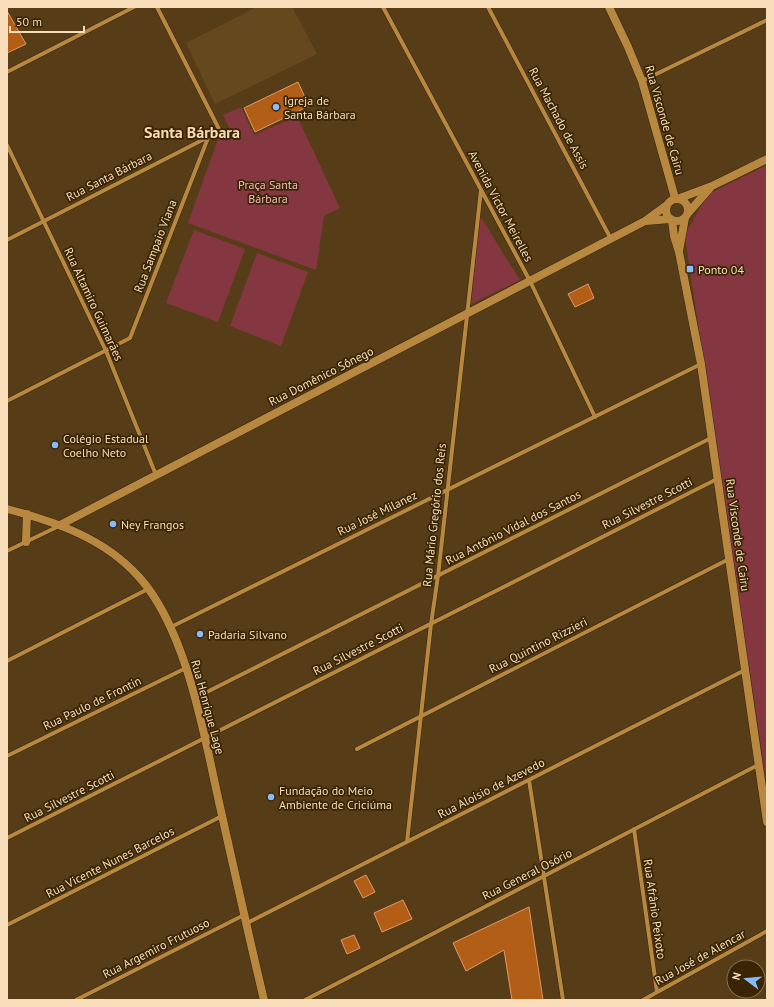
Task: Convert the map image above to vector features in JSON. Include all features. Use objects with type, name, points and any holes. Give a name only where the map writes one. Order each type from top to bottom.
[{"type":"street","points":[[7,72],[134,7]]},
{"type":"street","name":"Rua Santa Bárbara","points":[[7,240],[220,131],[157,7]]},
{"type":"street","name":"Avenida Victor Meirelles","points":[[383,7],[530,281],[595,417]]},
{"type":"street","name":"Rua Machado de Assis","points":[[488,7],[611,239]]},
{"type":"street","name":"Rua Visconde de Cairu","points":[[608,7],[628,47],[642,81],[678,198]]},
{"type":"street","points":[[642,81],[767,20]]},
{"type":"street","name":"Rua Sampaio Viana","points":[[7,401],[130,338],[208,137]]},
{"type":"street","name":"Rua Altamiro Guimarães","points":[[7,145],[106,351],[156,475]]},
{"type":"street","points":[[712,186],[687,215],[679,221],[671,220],[666,212],[667,205],[670,201],[712,186],[767,159]]},
{"type":"street","name":"Rua Mário Gregório dos Reis","points":[[407,842],[481,190]]},
{"type":"street","points":[[678,198],[686,202],[687,215]]},
{"type":"street","name":"Rua Domênico Sônego","points":[[7,551],[645,222],[667,205]]},
{"type":"street","name":"Rua Visconde de Cairu","points":[[679,252],[687,215]]},
{"type":"street","name":"Rua Domênico Sônego","points":[[645,222],[671,220]]},
{"type":"street","name":"Rua Visconde de Cairu","points":[[671,220],[679,252],[701,364],[767,822]]},
{"type":"street","name":"Rua José Milanez","points":[[171,627],[701,364]]},
{"type":"street","name":"Rua Antônio Vidal dos Santos","points":[[195,698],[712,438]]},
{"type":"street","name":"Rua Silvestre Scotti","points":[[7,838],[718,479]]},
{"type":"street","name":"Rua Henrique Lage","points":[[7,509],[60,525],[92,539],[108,549],[131,569],[149,589],[171,627],[195,698],[264,1000]]},
{"type":"street","points":[[26,542],[27,514]]},
{"type":"street","name":"Rua Quintino Rizzieri","points":[[356,749],[729,559]]},
{"type":"street","points":[[7,661],[149,589]]},
{"type":"street","name":"Rua Paulo de Frontin","points":[[7,756],[186,668]]},
{"type":"street","name":"Rua Aloísio de Azevedo","points":[[246,923],[746,670]]},
{"type":"street","name":"Rua General Osório","points":[[305,1000],[759,765]]},
{"type":"street","points":[[529,780],[563,1000]]},
{"type":"street","name":"Rua Vicente Nunes Barcelos","points":[[7,925],[222,816]]},
{"type":"street","name":"Rua Afrânio Peixoto","points":[[634,829],[657,992]]},
{"type":"street","name":"Rua Argemiro Frutuoso","points":[[76,1000],[244,914]]},
{"type":"street","name":"Rua José de Alencar","points":[[643,1000],[767,931]]},
{"type":"shaded area","points":[[257,7],[292,7],[317,54],[215,104],[186,43]]},
{"type":"green space","name":"Praça Santa Bárbara","points":[[241,107],[254,135],[297,116],[340,208],[324,216],[316,270],[188,223],[218,139],[234,138],[223,115]]},
{"type":"green space","points":[[767,165],[767,786],[685,237],[686,232],[706,197],[711,193]]},
{"type":"green space","points":[[480,216],[520,280],[471,304]]},
{"type":"green space","points":[[194,230],[245,249],[218,322],[166,303]]},
{"type":"green space","points":[[257,253],[308,272],[281,346],[230,326]]},
{"type":"building","points":[[7,11],[26,44],[7,53]]},
{"type":"building","name":"Igreja de Santa Bárbara","points":[[298,82],[309,106],[255,132],[244,108]]},
{"type":"building","points":[[588,284],[594,298],[575,307],[568,294]]},
{"type":"building","points":[[366,875],[375,892],[363,898],[354,881]]},
{"type":"building","points":[[403,900],[412,919],[382,932],[374,913]]},
{"type":"building","points":[[529,907],[543,1000],[512,1000],[504,950],[466,971],[453,943]]},
{"type":"building","points":[[354,935],[360,948],[347,954],[341,940]]},
{"type":"place","name":"Igreja de Santa Bárbara","points":[[276,107]]},
{"type":"place","name":"Ponto 04","points":[[690,269]]},
{"type":"place","name":"Colégio Estadual Coelho Neto","points":[[55,445]]},
{"type":"place","name":"Ney Frangos","points":[[113,524]]},
{"type":"place","name":"Padaria Silvano","points":[[200,634]]},
{"type":"place","name":"Fundação do Meio Ambiente de Criciúma","points":[[271,797]]},
{"type":"district","name":"Santa Bárbara","points":[[192,132]]}]
